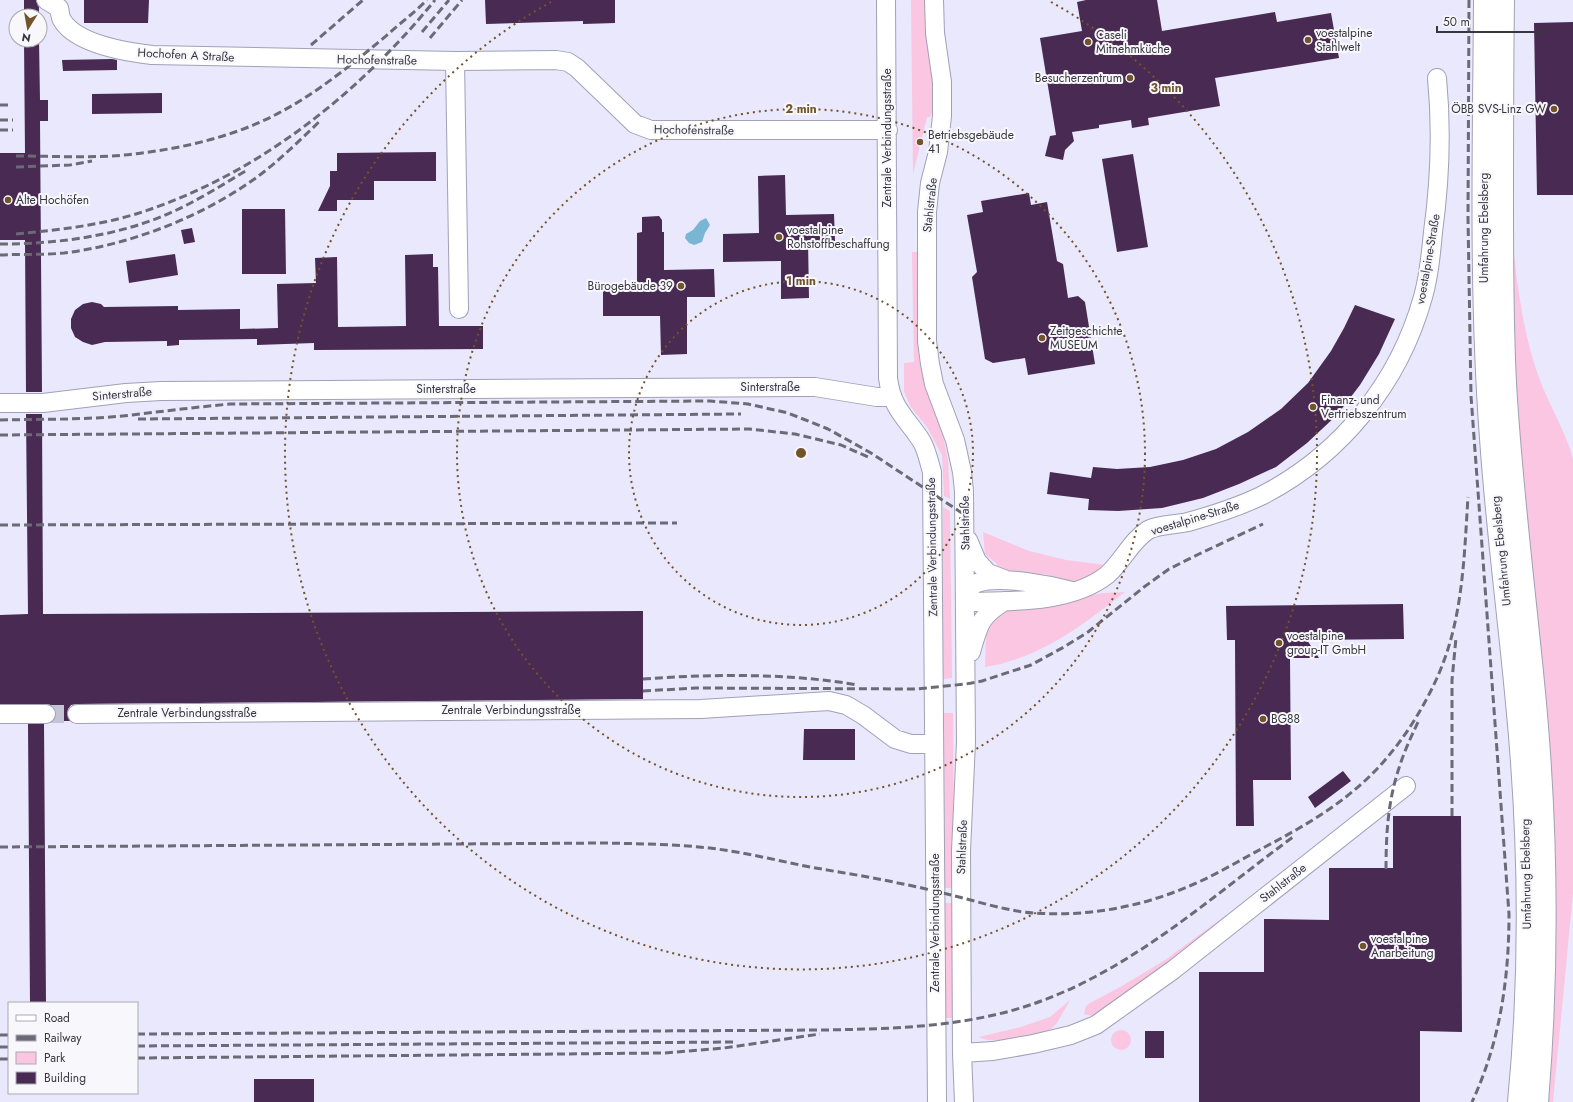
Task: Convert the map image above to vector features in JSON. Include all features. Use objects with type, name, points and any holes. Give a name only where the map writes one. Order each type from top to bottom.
[{"type":"main road","name":"Umfahrung Ebelsberg","points":[[1485,0],[1484,297],[1488,383],[1495,494],[1517,704],[1528,878],[1527,991],[1524,1059],[1520,1102]]},
{"type":"main road","name":"Umfahrung Ebelsberg","points":[[1503,0],[1502,297],[1505,381],[1512,484],[1535,705],[1545,877],[1544,991],[1537,1102]]},
{"type":"street","name":"Hochofen A Straße","points":[[46,0],[59,8],[61,19],[71,29],[91,42],[118,50],[152,56],[324,59]]},
{"type":"street","name":"Zentrale Verbindungsstraße","points":[[886,0],[888,130],[888,378],[892,397],[898,410],[922,443],[932,472],[936,1102]]},
{"type":"street","name":"Stahlstraße","points":[[934,0],[936,33],[942,82],[942,116],[938,152],[930,183],[927,212],[927,341],[934,384],[955,440],[962,472],[964,491],[966,672],[965,779],[961,851],[962,1053],[964,1102]]},
{"type":"street","name":"Hochofenstraße","points":[[324,59],[455,61],[556,60],[568,62],[577,68],[635,124],[651,130],[888,130]]},
{"type":"street","points":[[455,61],[460,309]]},
{"type":"street","name":"voestalpine-Straße","points":[[965,597],[1005,601],[1045,598],[1074,591],[1093,584],[1109,573],[1148,530],[1156,527],[1187,522],[1225,511],[1260,496],[1296,476],[1327,452],[1354,425],[1378,395],[1404,350],[1423,295],[1439,182],[1440,110],[1437,78]]},
{"type":"street","name":"Sinterstraße","points":[[0,403],[43,403],[126,393],[161,391],[815,387],[877,397],[892,397]]},
{"type":"street","points":[[965,532],[977,561],[988,573],[1008,581]]},
{"type":"street","points":[[965,597],[976,583],[987,581],[1045,584],[1074,591]]},
{"type":"street","name":"voestalpine-Straße","points":[[966,672],[981,620],[990,610],[1005,601]]},
{"type":"street","name":"Zentrale Verbindungsstraße","points":[[76,714],[701,709],[829,701],[846,705],[863,715],[895,739],[911,744],[934,744]]},
{"type":"street","points":[[0,714],[46,714]]},
{"type":"street","name":"Stahlstraße","points":[[962,1053],[993,1051],[1033,1044],[1071,1035],[1096,1025],[1173,970],[1406,786]]},
{"type":"green space","points":[[911,0],[926,0],[935,93],[934,107],[930,117],[927,117],[913,174]]},
{"type":"green space","points":[[1513,246],[1520,298],[1530,350],[1541,383],[1566,439],[1573,459],[1573,893],[1553,1102],[1547,1102],[1515,403]]},
{"type":"green space","points":[[912,252],[917,252],[919,357],[922,375],[942,431],[948,460],[950,499],[944,496],[942,455],[927,427],[910,406],[904,391],[904,363],[914,362]]},
{"type":"green space","points":[[943,507],[950,511],[952,678],[943,679]]},
{"type":"green space","points":[[983,532],[1029,551],[1066,560],[1106,565],[1088,577],[1077,582],[1066,582],[1045,574],[1027,575],[995,570],[997,564],[985,554]]},
{"type":"green space","points":[[1125,592],[1060,639],[1025,656],[985,667],[986,635],[1000,610],[1103,593]]},
{"type":"green space","points":[[944,713],[953,713],[954,888],[945,888]]},
{"type":"green space","points":[[1274,880],[1167,964],[1122,994],[1103,1012],[1093,1016],[1084,1014],[1086,1006],[1090,1003],[1165,960]]},
{"type":"green space","points":[[945,903],[955,903],[955,1018],[946,1018]]},
{"type":"green space","points":[[1070,1000],[1057,1023],[1051,1029],[1015,1039],[995,1041],[986,1040],[979,1037],[1021,1027],[1050,1017]]},
{"type":"green space","points":[[1121,1030],[1128,1033],[1131,1040],[1128,1047],[1121,1050],[1114,1047],[1111,1040],[1114,1033]]},
{"type":"water","points":[[706,218],[710,225],[702,242],[694,245],[689,243],[685,238],[686,234],[693,230],[700,221]]},
{"type":"building","points":[[24,0],[36,0],[39,7],[39,8],[24,8]]},
{"type":"building","points":[[84,0],[149,0],[148,23],[84,23]]},
{"type":"building","points":[[485,0],[615,0],[615,23],[583,24],[583,21],[486,24]]},
{"type":"building","points":[[1086,0],[1157,0],[1162,31],[1275,12],[1277,22],[1331,13],[1339,58],[1215,78],[1220,106],[1148,118],[1149,125],[1132,128],[1131,120],[1099,125],[1099,128],[1072,132],[1074,141],[1065,150],[1063,160],[1045,156],[1050,136],[1056,135],[1040,38],[1082,31],[1077,2]]},
{"type":"building","name":"ÖBB SVS-Linz GW","points":[[1573,22],[1573,195],[1537,195],[1534,23]]},
{"type":"building","points":[[24,48],[39,48],[40,100],[48,100],[48,121],[40,121],[42,392],[26,392],[25,240],[0,240],[0,153],[25,153]]},
{"type":"building","points":[[62,60],[117,60],[117,70],[63,71]]},
{"type":"building","points":[[162,93],[162,113],[92,114],[92,94]]},
{"type":"building","points":[[436,152],[436,181],[374,181],[374,200],[337,200],[337,211],[318,211],[330,186],[330,171],[337,171],[337,153]]},
{"type":"building","points":[[1133,154],[1148,247],[1117,252],[1102,159]]},
{"type":"building","name":"voestalpine Rohstoffbeschaffung","points":[[785,175],[786,215],[834,214],[835,241],[808,241],[809,298],[781,299],[781,261],[723,262],[723,234],[759,233],[758,176]]},
{"type":"building","points":[[1029,193],[1031,205],[1047,202],[1057,261],[1063,264],[1068,298],[1078,296],[1085,302],[1095,364],[1028,375],[1025,358],[993,363],[985,359],[972,277],[977,272],[967,215],[983,212],[981,201]]},
{"type":"building","points":[[242,209],[285,209],[286,274],[242,274]]},
{"type":"building","name":"Bürogebäude 39","points":[[659,216],[662,220],[662,232],[664,232],[664,270],[714,269],[715,297],[687,297],[687,354],[661,355],[660,316],[603,316],[603,290],[637,289],[637,233],[642,232],[642,217]]},
{"type":"building","points":[[192,228],[195,242],[184,244],[181,230]]},
{"type":"building","points":[[175,254],[178,275],[129,283],[126,261]]},
{"type":"building","points":[[433,254],[433,267],[438,267],[439,326],[483,326],[483,349],[314,350],[314,343],[257,345],[257,339],[179,340],[179,345],[167,346],[167,341],[105,342],[92,345],[75,337],[71,328],[71,319],[75,310],[83,304],[92,302],[101,304],[104,307],[178,306],[178,310],[240,309],[240,329],[278,328],[277,284],[316,283],[315,258],[337,257],[338,327],[406,326],[405,255]]},
{"type":"building","name":"Finanz- und Vertriebszentrum","points":[[1355,305],[1395,319],[1379,354],[1360,385],[1337,415],[1307,443],[1276,467],[1203,498],[1162,508],[1118,511],[1088,510],[1089,499],[1047,494],[1050,472],[1091,478],[1093,467],[1117,469],[1150,467],[1183,460],[1216,449],[1248,432],[1281,409],[1308,383],[1331,351]]},
{"type":"building","points":[[26,414],[42,414],[43,614],[643,611],[643,699],[77,704],[71,705],[68,709],[67,714],[70,721],[53,721],[56,714],[55,708],[51,705],[0,704],[0,615],[28,614]]},
{"type":"building","name":"BG88","points":[[1403,604],[1404,639],[1307,640],[1319,658],[1290,658],[1291,780],[1253,780],[1254,826],[1236,826],[1235,640],[1227,640],[1226,606]]},
{"type":"building","points":[[28,724],[44,724],[46,1002],[30,1002]]},
{"type":"building","points":[[804,729],[855,729],[855,760],[803,760]]},
{"type":"building","points":[[1343,771],[1351,781],[1315,808],[1308,797]]},
{"type":"building","name":"voestalpine Anarbeitung","points":[[1393,816],[1461,816],[1462,1032],[1420,1031],[1420,1102],[1199,1102],[1199,972],[1264,972],[1264,919],[1329,920],[1329,868],[1393,868]]},
{"type":"building","points":[[1145,1031],[1164,1031],[1164,1058],[1145,1058]]},
{"type":"building","points":[[254,1079],[314,1079],[314,1102],[254,1102]]},
{"type":"tunnel","points":[[46,714],[77,714]]},
{"type":"railway","points":[[311,45],[363,0]]},
{"type":"railway","points":[[16,156],[95,157],[126,155],[193,144],[243,129],[275,115],[305,98],[373,47],[427,0]]},
{"type":"railway","points":[[16,234],[76,227],[106,222],[136,214],[180,198],[222,178],[262,155],[300,129],[337,100],[372,69],[405,35],[435,0]]},
{"type":"railway","points":[[422,32],[449,0]]},
{"type":"railway","points":[[430,38],[462,0]]},
{"type":"railway","points":[[1469,0],[1468,218],[1471,396],[1509,914],[1509,938],[1505,986],[1501,1010],[1490,1056],[1472,1102]]},
{"type":"railway","points":[[0,105],[9,105]]},
{"type":"railway","points":[[0,120],[13,120]]},
{"type":"railway","points":[[0,255],[56,254],[89,249],[113,244],[163,228],[187,218],[232,194],[253,180],[279,159],[321,120]]},
{"type":"railway","points":[[0,130],[13,130]]},
{"type":"railway","points":[[16,167],[70,165],[92,161]]},
{"type":"railway","points":[[0,244],[38,243],[76,239],[132,227],[163,216],[187,205],[247,170]]},
{"type":"railway","points":[[0,420],[116,417],[230,404],[710,401],[748,404],[788,413],[828,429],[871,453],[965,515]]},
{"type":"railway","points":[[138,419],[741,414]]},
{"type":"railway","points":[[0,435],[749,429],[795,434],[841,445],[868,457]]},
{"type":"railway","points":[[0,847],[606,843],[675,845],[728,851],[875,878],[1023,912],[1044,914],[1086,913],[1127,906],[1167,895],[1196,883],[1291,833],[1320,816],[1347,796],[1360,786],[1382,764],[1417,717],[1437,678],[1446,656],[1461,589],[1468,497]]},
{"type":"railway","points":[[0,525],[677,523]]},
{"type":"railway","points":[[643,691],[696,688],[916,689],[982,681],[1031,665],[1064,647],[1088,632],[1169,569],[1263,524]]},
{"type":"railway","points":[[1452,816],[1452,680],[1456,638]]},
{"type":"railway","points":[[643,679],[697,676],[751,676],[805,678],[858,685]]},
{"type":"railway","points":[[1386,869],[1387,830],[1392,793],[1403,756],[1418,722]]},
{"type":"railway","points":[[138,1034],[822,1030],[908,1027],[951,1023],[994,1015],[1037,1003],[1077,986],[1152,942],[1188,917],[1293,837]]},
{"type":"railway","points":[[138,1058],[664,1053],[724,1048],[820,1034]]},
{"type":"railway","points":[[0,1035],[8,1035]]},
{"type":"railway","points":[[138,1046],[737,1042]]},
{"type":"railway","points":[[0,1047],[8,1047]]},
{"type":"railway","points":[[0,1059],[8,1059]]},
{"type":"place","name":"voestalpine Stahlwelt","points":[[1308,40]]},
{"type":"place","name":"Caseli Mitnehmküche","points":[[1088,42]]},
{"type":"place","name":"Besucherzentrum","points":[[1130,78]]},
{"type":"place","name":"ÖBB SVS-Linz GW","points":[[1554,109]]},
{"type":"place","name":"Betriebsgebäude 41","points":[[920,142]]},
{"type":"place","name":"Alte Hochöfen","points":[[8,200]]},
{"type":"place","name":"voestalpine Rohstoffbeschaffung","points":[[779,237]]},
{"type":"place","name":"Bürogebäude 39","points":[[681,286]]},
{"type":"place","name":"Zeitgeschichte MUSEUM","points":[[1042,338]]},
{"type":"place","name":"Finanz- und Vertriebszentrum","points":[[1313,407]]},
{"type":"place","name":"voestalpine group-IT GmbH","points":[[1279,643]]},
{"type":"place","name":"BG88","points":[[1263,719]]},
{"type":"place","name":"voestalpine Anarbeitung","points":[[1363,946]]}]
